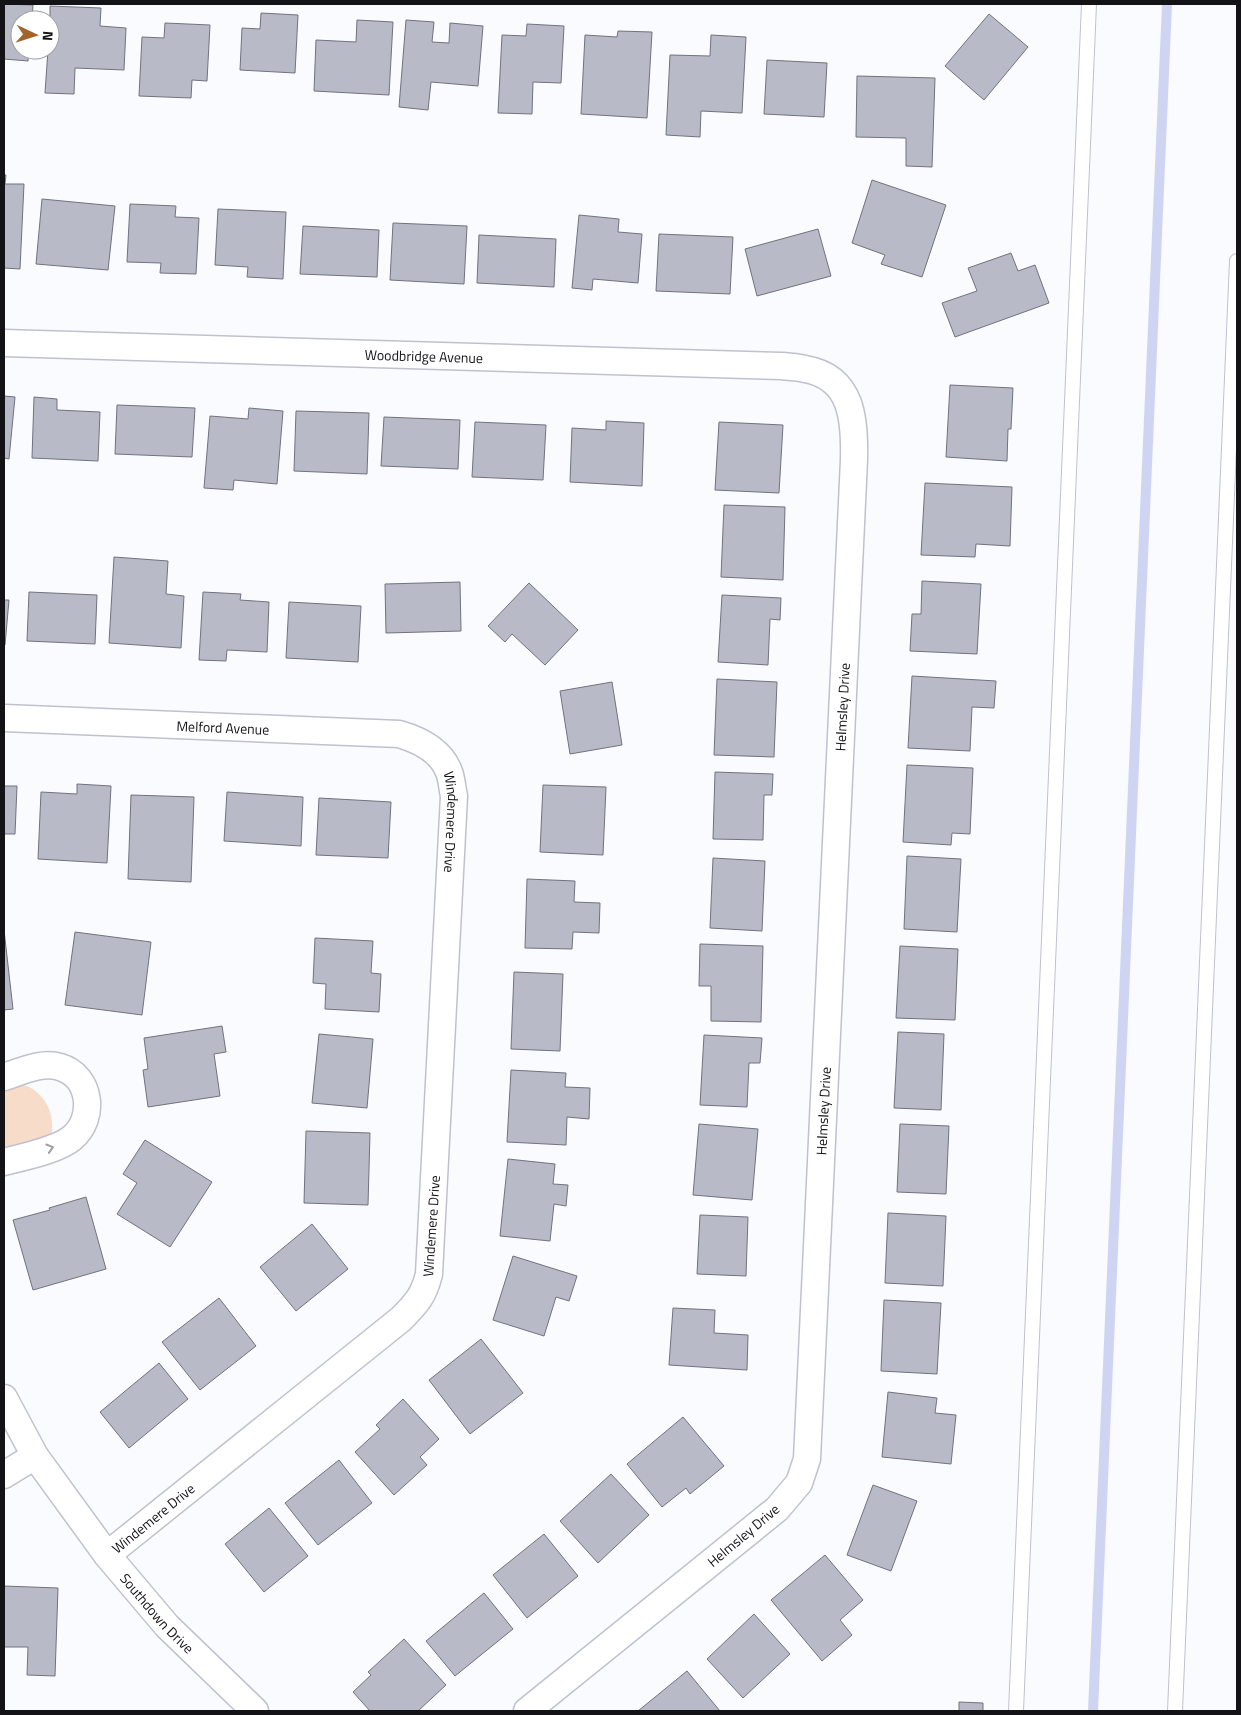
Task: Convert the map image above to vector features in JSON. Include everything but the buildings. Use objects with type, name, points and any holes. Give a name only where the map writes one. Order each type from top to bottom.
[{"type":"street","name":"Woodbridge Avenue","points":[[4,343],[723,364],[807,369],[826,376],[840,386]]},
{"type":"street","name":"Helmsley Drive","points":[[527,1711],[777,1509],[799,1482],[806,1459],[855,434],[851,409],[840,386]]},
{"type":"street","name":"Melford Avenue","points":[[4,718],[399,734],[421,741],[436,753]]},
{"type":"street","name":"Windemere Drive","points":[[107,1555],[401,1319],[416,1304],[425,1291],[429,1274],[454,796],[449,771],[436,753]]},
{"type":"street","points":[[4,1077],[48,1065],[60,1067],[74,1075],[84,1086],[88,1100],[88,1115],[82,1127],[72,1138],[59,1145],[4,1162]]},
{"type":"street","name":"Southdown Drive","points":[[4,1398],[35,1456],[107,1555],[167,1626],[256,1711]]},
{"type":"street","points":[[4,1475],[35,1456]]},
{"type":"lane","points":[[1016,1711],[1088,4]]},
{"type":"lane","points":[[1175,1711],[1237,261]]},
{"type":"shaded area","points":[[4,1084],[28,1086],[40,1095],[49,1108],[52,1132],[46,1146],[4,1164]]},
{"type":"waterway","points":[[1093,1711],[1167,4]]}]
